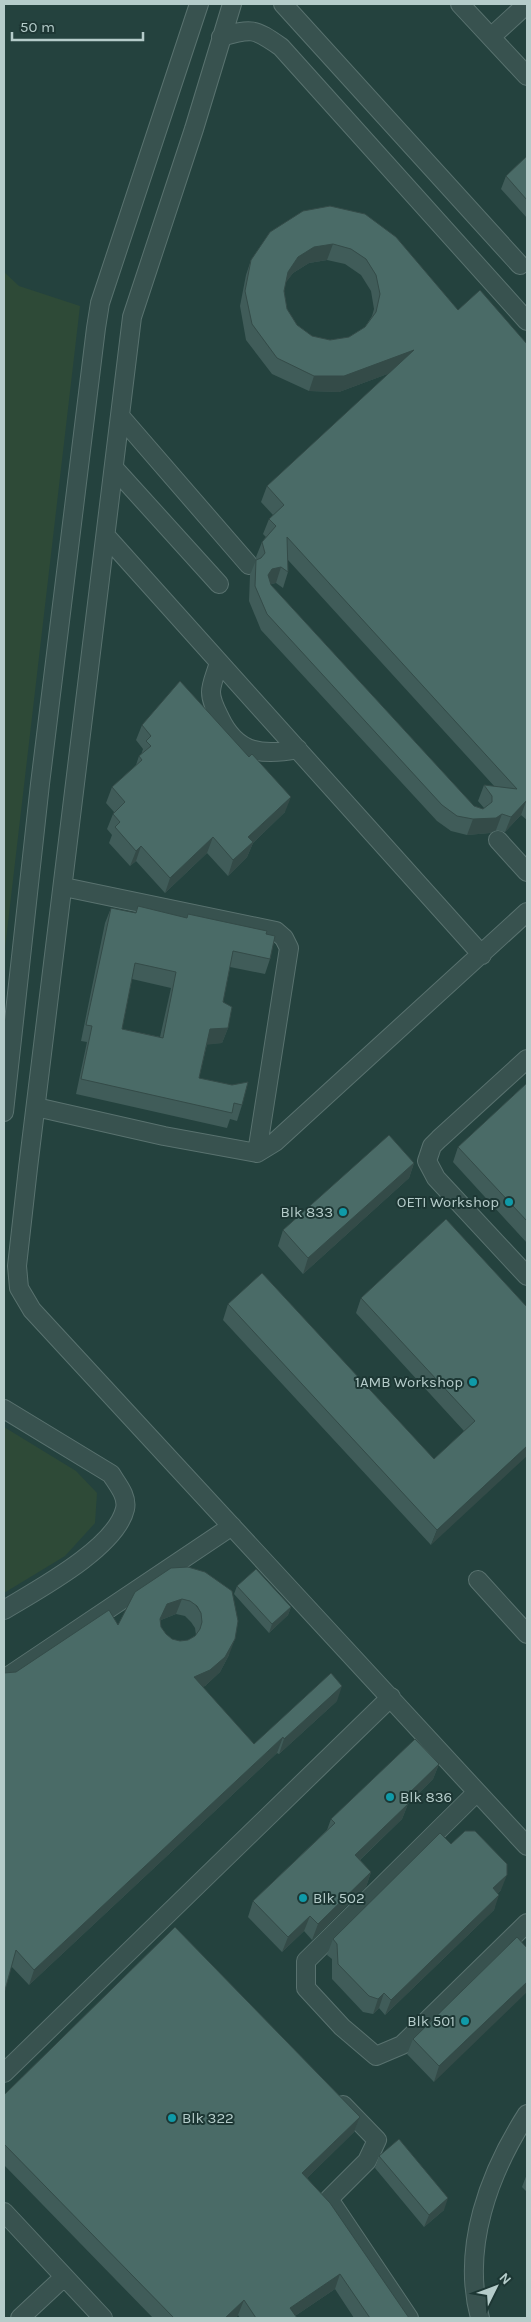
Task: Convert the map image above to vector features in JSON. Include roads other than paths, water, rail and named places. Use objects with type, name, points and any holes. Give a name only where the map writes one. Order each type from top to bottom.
[{"type":"lane","points":[[4,1112],[40,784],[100,303],[199,4]]},
{"type":"lane","points":[[232,4],[194,129],[132,317],[17,1266],[19,1288],[32,1310],[527,1846]]},
{"type":"lane","points":[[283,4],[520,265]]},
{"type":"lane","points":[[460,4],[527,76]]},
{"type":"lane","points":[[491,37],[527,4]]},
{"type":"lane","points":[[222,37],[247,29],[263,34],[281,47],[527,321]]},
{"type":"lane","points":[[120,416],[249,564]]},
{"type":"lane","points":[[114,468],[219,584]]},
{"type":"lane","points":[[106,536],[482,955]]},
{"type":"lane","points":[[220,662],[211,692],[213,704],[229,734],[250,750],[263,753],[298,749]]},
{"type":"lane","points":[[498,840],[527,872]]},
{"type":"lane","points":[[64,887],[276,931],[284,938],[289,948],[257,1153]]},
{"type":"lane","points":[[36,1107],[164,1136],[257,1153],[275,1142],[527,912]]},
{"type":"lane","points":[[527,1059],[432,1146],[427,1161],[436,1178],[527,1276]]},
{"type":"lane","points":[[4,1409],[111,1474],[123,1491],[126,1508],[115,1528],[81,1563],[4,1610]]},
{"type":"lane","points":[[4,1679],[232,1526]]},
{"type":"lane","points":[[478,1580],[527,1634]]},
{"type":"lane","points":[[4,2073],[390,1697]]},
{"type":"lane","points":[[477,1792],[306,1961],[306,1988],[342,2027],[376,2056],[402,2045],[527,1923]]},
{"type":"lane","points":[[163,1919],[177,1934]]},
{"type":"lane","points":[[328,2090],[377,2140],[367,2161],[329,2199],[409,2318]]},
{"type":"lane","points":[[480,2318],[474,2294],[476,2237],[491,2180],[527,2114]]},
{"type":"lane","points":[[4,2212],[103,2318]]},
{"type":"lane","points":[[20,2318],[64,2277]]},
{"type":"place","name":"OETI Workshop","points":[[509,1202]]},
{"type":"place","name":"Blk 833","points":[[343,1212]]},
{"type":"place","name":"1AMB Workshop","points":[[473,1382]]},
{"type":"place","name":"Blk 836","points":[[390,1797]]},
{"type":"place","name":"Blk 502","points":[[303,1898]]},
{"type":"place","name":"Blk 501","points":[[465,2021]]},
{"type":"place","name":"Blk 322","points":[[172,2118]]}]
